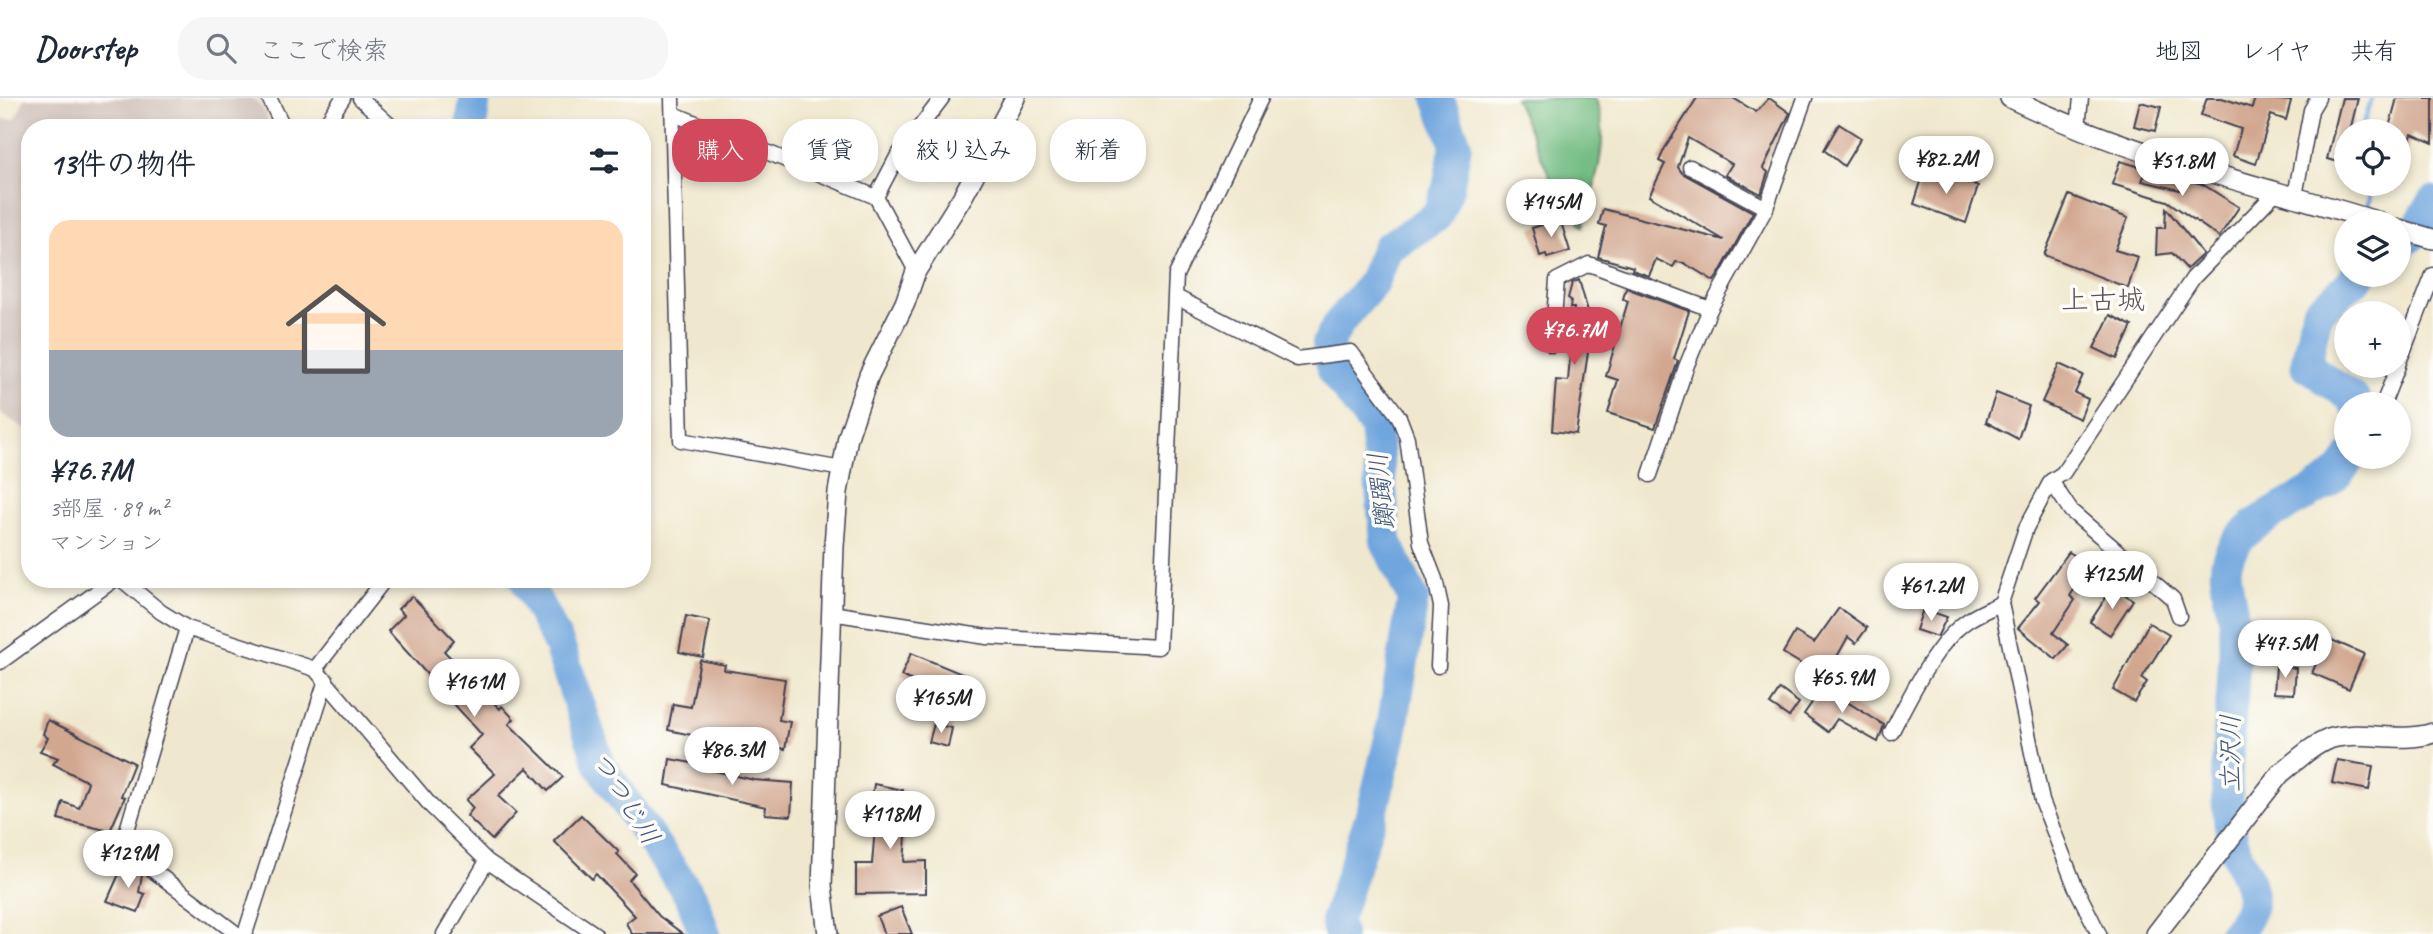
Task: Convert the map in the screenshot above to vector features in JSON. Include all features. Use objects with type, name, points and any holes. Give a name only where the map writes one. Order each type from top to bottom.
[{"type":"main road","points":[[828,934],[822,886],[831,613],[834,547],[848,438],[869,375],[905,303],[916,271],[963,196],[1015,98]]},
{"type":"main road","points":[[2010,98],[2078,127],[2341,210]]},
{"type":"main road","points":[[2411,233],[2433,239]]},
{"type":"main road","points":[[2156,934],[2280,774],[2306,753],[2331,738],[2417,738],[2433,733]]},
{"type":"street","points":[[269,98],[280,119]]},
{"type":"street","points":[[329,119],[343,98]]},
{"type":"street","points":[[360,98],[383,119]]},
{"type":"street","points":[[672,98],[681,440],[842,469]]},
{"type":"street","points":[[876,197],[897,156],[942,98]]},
{"type":"street","points":[[831,613],[987,637],[1159,647],[1176,275],[1261,98]]},
{"type":"street","points":[[1650,475],[1686,367],[1710,309],[1766,208],[1805,98]]},
{"type":"street","points":[[2078,127],[2081,98]]},
{"type":"street","points":[[2099,934],[2075,886],[2042,801],[2001,603],[2026,528],[2051,481],[2063,473],[2193,278],[2286,193],[2311,110],[2318,98]]},
{"type":"street","points":[[674,114],[876,197],[916,271]]},
{"type":"street","points":[[1690,167],[1766,208]]},
{"type":"street","points":[[1552,345],[1557,280],[1589,264],[1710,309]]},
{"type":"street","points":[[2411,333],[2433,275]]},
{"type":"street","points":[[1175,298],[1297,359],[1350,352],[1399,416],[1407,438],[1421,543],[1435,579],[1441,606],[1438,666]]},
{"type":"street","points":[[2051,481],[2071,512],[2173,599],[2179,616]]},
{"type":"street","points":[[0,662],[103,588]]},
{"type":"street","points":[[132,588],[160,612],[187,628],[321,674],[422,797],[487,861],[595,934]]},
{"type":"street","points":[[245,934],[321,674],[379,588]]},
{"type":"street","points":[[1891,733],[1911,695],[1942,648],[1965,622],[2001,603]]},
{"type":"street","points":[[187,628],[122,847],[237,934]]},
{"type":"street","points":[[444,934],[487,861]]},
{"type":"shaded area","points":[[25,98],[254,98],[268,119],[21,119],[21,426],[0,413],[0,119],[15,119]]},
{"type":"green space","points":[[1515,98],[1595,98],[1600,113],[1602,145],[1583,226],[1559,197]]},
{"type":"building","points":[[1697,98],[1733,98],[1756,112],[1769,98],[1790,113],[1763,168],[1768,172],[1761,194],[1725,175],[1732,164],[1688,138],[1678,167],[1682,173],[1753,212],[1719,274],[1714,281],[1684,263],[1676,262],[1673,267],[1656,259],[1649,276],[1632,270],[1633,267],[1598,257],[1606,226],[1599,224],[1603,209],[1724,240],[1649,196],[1665,164],[1659,161],[1665,148]]},
{"type":"building","points":[[2207,98],[2222,98],[2252,108],[2255,98],[2291,101],[2286,120],[2271,115],[2256,164],[2233,156],[2241,129],[2201,115]]},
{"type":"building","points":[[2342,98],[2358,98],[2353,119],[2337,119]]},
{"type":"building","points":[[2397,98],[2433,98],[2433,143],[2412,134],[2411,137],[2411,119],[2391,119]]},
{"type":"building","points":[[2140,102],[2161,107],[2155,131],[2134,126]]},
{"type":"building","points":[[1839,124],[1861,138],[1844,166],[1824,150]]},
{"type":"building","points":[[2334,131],[2334,161],[2327,159]]},
{"type":"building","points":[[2120,161],[2147,169],[2142,181],[2180,190],[2183,179],[2202,184],[2239,207],[2219,237],[2167,201],[2112,184]]},
{"type":"building","points":[[1925,169],[1978,186],[1966,223],[1914,204]]},
{"type":"building","points":[[2069,195],[2128,218],[2115,250],[2138,257],[2128,288],[2044,255]]},
{"type":"building","points":[[2166,208],[2203,254],[2187,269],[2172,253],[2156,255],[2157,228],[2165,228]]},
{"type":"building","points":[[1560,219],[1570,251],[1547,258],[1546,254],[1540,256],[1532,228]]},
{"type":"building","points":[[1579,280],[1592,325],[1576,434],[1552,431],[1556,380],[1568,381],[1574,308],[1570,308],[1571,300],[1568,298],[1572,283]]},
{"type":"building","points":[[1626,288],[1689,311],[1674,359],[1678,361],[1655,428],[1608,413],[1618,380],[1606,376],[1628,301],[1623,299]]},
{"type":"building","points":[[2110,315],[2132,326],[2117,359],[2094,348]]},
{"type":"building","points":[[2059,364],[2083,375],[2075,393],[2088,399],[2080,419],[2042,402]]},
{"type":"building","points":[[1996,393],[2029,406],[2018,439],[1986,422]]},
{"type":"building","points":[[2069,552],[2090,565],[2070,596],[2075,600],[2053,633],[2068,645],[2056,659],[2018,628],[2040,601],[2035,598]]},
{"type":"building","points":[[2113,587],[2133,600],[2110,635],[2090,622]]},
{"type":"building","points":[[412,596],[454,640],[444,651],[500,709],[502,706],[514,719],[509,724],[563,777],[548,791],[527,768],[498,796],[516,813],[492,840],[467,816],[473,808],[466,800],[495,774],[469,748],[482,735],[388,631],[404,615],[398,609]]},
{"type":"building","points":[[1839,608],[1867,628],[1856,643],[1848,637],[1834,662],[1840,671],[1833,683],[1783,653],[1795,632],[1814,643]]},
{"type":"building","points":[[1923,609],[1947,617],[1937,637],[1916,630]]},
{"type":"building","points":[[686,616],[710,621],[703,657],[679,652]]},
{"type":"building","points":[[2149,623],[2169,635],[2142,678],[2147,682],[2134,702],[2113,690]]},
{"type":"building","points":[[2327,638],[2364,654],[2349,689],[2312,673]]},
{"type":"building","points":[[911,653],[967,676],[962,704],[948,701],[949,697],[901,676]]},
{"type":"building","points":[[700,660],[725,665],[724,670],[785,679],[779,720],[790,722],[785,749],[749,742],[748,747],[668,730],[673,704],[691,707]]},
{"type":"building","points":[[2276,666],[2296,668],[2294,694],[2274,693]]},
{"type":"building","points":[[1823,687],[1884,725],[1878,742],[1837,719],[1828,732],[1804,714]]},
{"type":"building","points":[[1780,689],[1799,703],[1789,717],[1770,704]]},
{"type":"building","points":[[48,720],[134,763],[121,796],[125,797],[110,831],[58,819],[63,802],[79,808],[88,782],[53,764],[58,758],[40,751],[48,738],[43,734]]},
{"type":"building","points":[[934,724],[952,728],[948,747],[929,742]]},
{"type":"building","points":[[670,759],[708,766],[707,769],[754,780],[793,783],[791,816],[765,814],[766,807],[666,785]]},
{"type":"building","points":[[2337,760],[2373,766],[2369,790],[2332,783]]},
{"type":"building","points":[[874,784],[903,790],[899,805],[905,806],[902,824],[907,824],[904,862],[926,861],[926,893],[856,894],[856,864],[872,864],[877,803],[871,802]]},
{"type":"building","points":[[581,815],[619,852],[617,854],[635,873],[629,880],[659,916],[683,934],[632,934],[626,923],[635,916],[596,874],[592,879],[554,841]]},
{"type":"building","points":[[124,863],[142,875],[139,892],[145,894],[138,912],[107,901]]},
{"type":"building","points":[[901,907],[912,934],[884,934],[877,916]]},
{"type":"waterway","name":"つつじ川","points":[[472,119],[475,98]]},
{"type":"waterway","name":"躑躅川","points":[[1340,934],[1336,922],[1373,809],[1391,734],[1413,599],[1386,541],[1375,427],[1333,371],[1328,343],[1339,323],[1372,284],[1387,248],[1437,216],[1448,188],[1456,145],[1438,98]]},
{"type":"waterway","points":[[2365,119],[2372,98]]},
{"type":"waterway","points":[[2367,210],[2370,196]]},
{"type":"waterway","name":"立沢川","points":[[2411,236],[2433,202]]},
{"type":"waterway","points":[[2317,312],[2334,284]]},
{"type":"waterway","name":"立沢川","points":[[2344,392],[2306,365],[2317,312],[2347,287]]},
{"type":"waterway","name":"立沢川","points":[[2234,934],[2245,920],[2252,896],[2232,837],[2228,811],[2234,650],[2227,561],[2236,544],[2249,529],[2325,484],[2341,469]]},
{"type":"waterway","name":"つつじ川","points":[[530,588],[559,645],[600,765],[691,897],[705,934]]},
{"type":"district","name":"上古城","points":[[2103,299]]}]
